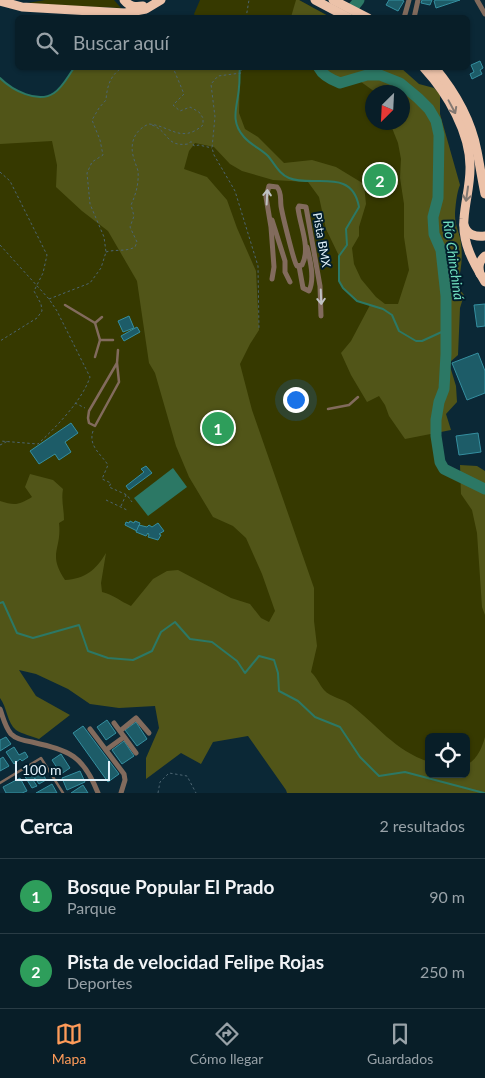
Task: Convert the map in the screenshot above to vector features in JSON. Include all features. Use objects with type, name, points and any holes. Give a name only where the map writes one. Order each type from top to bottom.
[{"type":"highway","points":[[124,0],[128,5],[134,7],[158,2]]},
{"type":"highway","points":[[333,0],[362,15]]},
{"type":"highway","points":[[0,1],[22,8],[125,13],[142,10],[158,2]]},
{"type":"highway","points":[[317,1],[343,15]]},
{"type":"highway","points":[[426,70],[436,80],[450,102],[458,118],[466,143],[470,168],[463,220],[466,243],[474,265],[483,279]]},
{"type":"highway","points":[[437,70],[450,87],[465,115],[477,150],[485,194]]},
{"type":"highway","points":[[463,220],[465,228],[470,234],[477,237],[485,236]]},
{"type":"highway","points":[[483,279],[478,267],[485,256]]},
{"type":"street","points":[[405,15],[409,0]]},
{"type":"street","points":[[415,15],[418,0]]},
{"type":"street","points":[[477,0],[485,14]]},
{"type":"street","name":"Pista BMX","points":[[272,279],[274,267],[266,196],[269,186],[277,187],[281,193],[281,206],[294,261],[299,266],[302,288],[309,290],[311,285],[310,268],[299,206],[306,207],[308,211],[320,286],[322,316]]},
{"type":"street","name":"Pista BMX","points":[[269,215],[274,223],[285,261],[285,272],[290,282]]},
{"type":"street","name":"Pista BMX","points":[[299,266],[302,265],[305,258],[304,237]]},
{"type":"street","points":[[0,709],[11,734],[20,740],[52,746],[75,757],[89,772],[98,793]]},
{"type":"street","points":[[120,731],[136,718],[149,734]]},
{"type":"street","points":[[114,723],[136,753]]},
{"type":"street","points":[[90,729],[124,774],[125,780],[121,793]]},
{"type":"street","points":[[106,750],[124,737]]},
{"type":"lane","points":[[65,305],[95,322],[100,340],[95,357]]},
{"type":"lane","points":[[95,322],[102,316]]},
{"type":"lane","points":[[100,340],[112,340]]},
{"type":"lane","points":[[117,363],[89,411],[89,423],[95,426],[119,382],[118,350]]},
{"type":"lane","points":[[328,409],[349,405],[358,398]]},
{"type":"lane","points":[[0,783],[41,758],[62,793]]},
{"type":"path","points":[[246,15],[249,0]]},
{"type":"path","points":[[48,299],[90,282],[101,268],[106,252],[104,237],[90,204],[87,173],[92,162],[103,155],[100,140],[92,120],[106,100],[107,87],[118,70]]},
{"type":"path","points":[[106,252],[129,250],[135,247],[137,242],[130,227],[134,216],[131,205],[136,196],[138,180],[138,168],[132,147],[137,132],[149,124],[158,124],[170,131],[184,134],[192,132],[203,125],[203,118],[199,112],[190,107],[180,111],[174,105],[184,94],[174,70]]},
{"type":"path","points":[[242,70],[240,74],[218,76],[211,84],[215,117],[212,148],[214,155],[235,191],[258,266],[260,330]]},
{"type":"path","points":[[149,124],[159,128],[172,143],[182,145],[192,142],[194,146],[199,145],[212,148]]},
{"type":"path","points":[[0,172],[10,181],[47,255],[43,273],[34,291],[41,304],[42,311],[37,318],[0,341]]},
{"type":"path","points":[[0,245],[57,311],[90,378],[62,421],[38,444],[0,441]]},
{"type":"path","points":[[75,402],[89,411]]},
{"type":"path","points":[[95,426],[92,440],[95,448],[108,465],[102,479],[110,483],[109,488],[126,495],[132,502]]},
{"type":"path","points":[[0,445],[9,441]]},
{"type":"path","points":[[121,507],[126,495]]},
{"type":"path","points":[[106,500],[127,510]]},
{"type":"path","points":[[158,793],[160,782],[169,772],[187,776],[196,793]]},
{"type":"shaded area","points":[[45,0],[114,0],[121,8],[22,4]]},
{"type":"shaded area","points":[[200,0],[299,0],[326,15],[194,15]]},
{"type":"shaded area","points":[[296,0],[299,0],[326,15],[292,15]]},
{"type":"shaded area","points":[[73,70],[333,70],[367,75],[389,85],[365,85],[365,130],[410,130],[410,94],[418,98],[438,455],[444,469],[485,489],[485,793],[438,778],[470,778],[470,733],[425,733],[425,773],[0,603],[0,78],[18,91],[33,96],[48,96],[57,91]]},
{"type":"shaded area","points":[[73,70],[240,70],[239,113],[245,129],[258,137],[284,163],[312,160],[336,167],[364,184],[366,204],[359,227],[359,236],[352,248],[354,264],[361,279],[376,297],[385,304],[398,304],[409,270],[404,237],[404,204],[400,178],[401,159],[393,130],[410,130],[410,85],[365,85],[357,79],[340,83],[327,77],[321,71],[313,70],[403,70],[419,84],[434,88],[440,94],[440,114],[460,185],[455,213],[462,254],[457,286],[464,295],[460,308],[458,355],[449,363],[456,386],[457,402],[446,414],[451,430],[405,439],[389,416],[379,396],[367,402],[351,375],[341,353],[351,341],[370,305],[357,301],[343,288],[339,281],[339,256],[326,229],[319,197],[308,182],[273,180],[242,171],[230,164],[214,147],[195,143],[189,151],[184,169],[207,177],[227,200],[256,271],[259,330],[240,364],[252,410],[314,588],[314,621],[317,646],[311,672],[327,692],[351,705],[406,751],[425,760],[425,778],[470,778],[470,763],[479,753],[485,737],[485,793],[287,793],[248,736],[213,742],[201,764],[181,753],[146,779],[146,758],[159,728],[155,706],[119,708],[90,704],[68,689],[36,674],[19,670],[36,696],[70,715],[39,739],[18,731],[13,727],[0,698],[0,501],[17,504],[32,497],[25,487],[30,474],[53,480],[63,489],[64,520],[59,523],[56,557],[57,564],[65,580],[84,576],[94,569],[106,553],[101,583],[102,592],[114,596],[131,606],[153,579],[167,571],[178,570],[231,598],[250,604],[261,618],[269,622],[275,611],[262,574],[246,538],[233,526],[213,517],[189,477],[176,446],[155,373],[149,363],[137,281],[108,231],[82,211],[56,187],[57,165],[52,141],[0,144],[0,78],[18,91],[33,96],[48,96],[57,91]]},
{"type":"shaded area","points":[[460,465],[477,466],[485,471],[485,615],[482,607],[477,533],[472,510],[461,494]]},
{"type":"shaded area","points":[[173,468],[187,487],[148,516],[134,498]]},
{"type":"building","points":[[389,0],[404,1],[398,11],[386,5]]},
{"type":"building","points":[[422,0],[432,0],[430,5],[421,3]]},
{"type":"building","points":[[436,0],[460,0],[436,8],[434,1]]},
{"type":"building","points":[[480,61],[483,68],[480,70],[482,74],[472,79],[470,74],[474,72],[471,65]]},
{"type":"building","points":[[485,304],[485,326],[477,327],[474,305]]},
{"type":"building","points":[[129,316],[134,328],[123,332],[118,321]]},
{"type":"building","points":[[137,327],[140,332],[124,341],[121,336]]},
{"type":"building","points":[[478,353],[485,371],[485,393],[467,400],[452,363]]},
{"type":"building","points":[[71,423],[78,433],[65,442],[71,452],[59,460],[55,454],[39,464],[30,451]]},
{"type":"building","points":[[478,433],[481,452],[459,455],[456,436]]},
{"type":"building","points":[[146,466],[152,473],[129,490],[126,486],[144,472],[141,469]]},
{"type":"building","points":[[130,521],[140,523],[137,531],[125,525],[126,522],[129,523]]},
{"type":"building","points":[[158,523],[164,531],[159,534],[161,535],[158,540],[148,537],[148,533],[146,536],[136,532],[139,525],[147,527],[149,525],[152,527]]},
{"type":"building","points":[[107,720],[116,733],[106,740],[97,727]]},
{"type":"building","points":[[136,722],[147,739],[137,746],[125,730]]},
{"type":"building","points":[[83,726],[119,774],[108,782],[73,733]]},
{"type":"building","points":[[6,737],[11,744],[0,751],[0,740]]},
{"type":"building","points":[[124,741],[134,756],[122,764],[112,750]]},
{"type":"building","points":[[14,747],[19,755],[25,752],[28,757],[22,761],[20,759],[14,764],[6,752]]},
{"type":"building","points":[[61,754],[70,768],[61,774],[52,760]]},
{"type":"building","points":[[3,757],[9,766],[0,771],[0,759]]},
{"type":"building","points":[[39,765],[46,780],[39,784],[35,778],[33,780],[37,786],[32,788],[24,775]]},
{"type":"building","points":[[80,771],[85,782],[67,790],[62,778]]},
{"type":"building","points":[[20,778],[27,791],[22,793],[6,793],[3,787]]},
{"type":"building","points":[[52,784],[57,793],[36,793]]},
{"type":"building","points":[[83,785],[88,793],[71,793]]},
{"type":"waterway","name":"Río Chinchiná","points":[[347,15],[359,0]]},
{"type":"waterway","points":[[0,78],[18,91],[40,97],[48,96],[57,91],[73,70]]},
{"type":"waterway","points":[[240,70],[236,119],[239,131],[244,137],[268,156],[280,171],[289,178],[340,183],[348,187],[355,195],[359,207],[346,229],[347,245],[339,256],[339,281],[343,288],[357,301],[383,309],[392,315],[399,331],[416,341],[422,341],[446,330]]},
{"type":"waterway","name":"Río Chinchiná","points":[[320,70],[331,79],[340,83],[367,75],[380,75],[400,83],[429,109],[436,121],[439,135],[438,198],[433,217],[434,234],[441,250],[446,296],[444,389],[439,402],[436,436],[440,462],[444,469],[485,489]]},
{"type":"waterway","points":[[0,603],[3,602],[17,633],[33,638],[79,625],[88,651],[108,658],[133,660],[152,651],[161,632],[175,622],[190,639],[212,642],[237,661],[245,673],[259,656],[274,660],[278,673],[279,691],[298,701],[315,717],[340,727],[360,757],[379,776],[405,772],[484,793]]},
{"type":"place","name":"Pista de velocidad Felipe Rojas","points":[[380,180]]},
{"type":"place","name":"Bosque Popular El Prado","points":[[218,428]]}]
